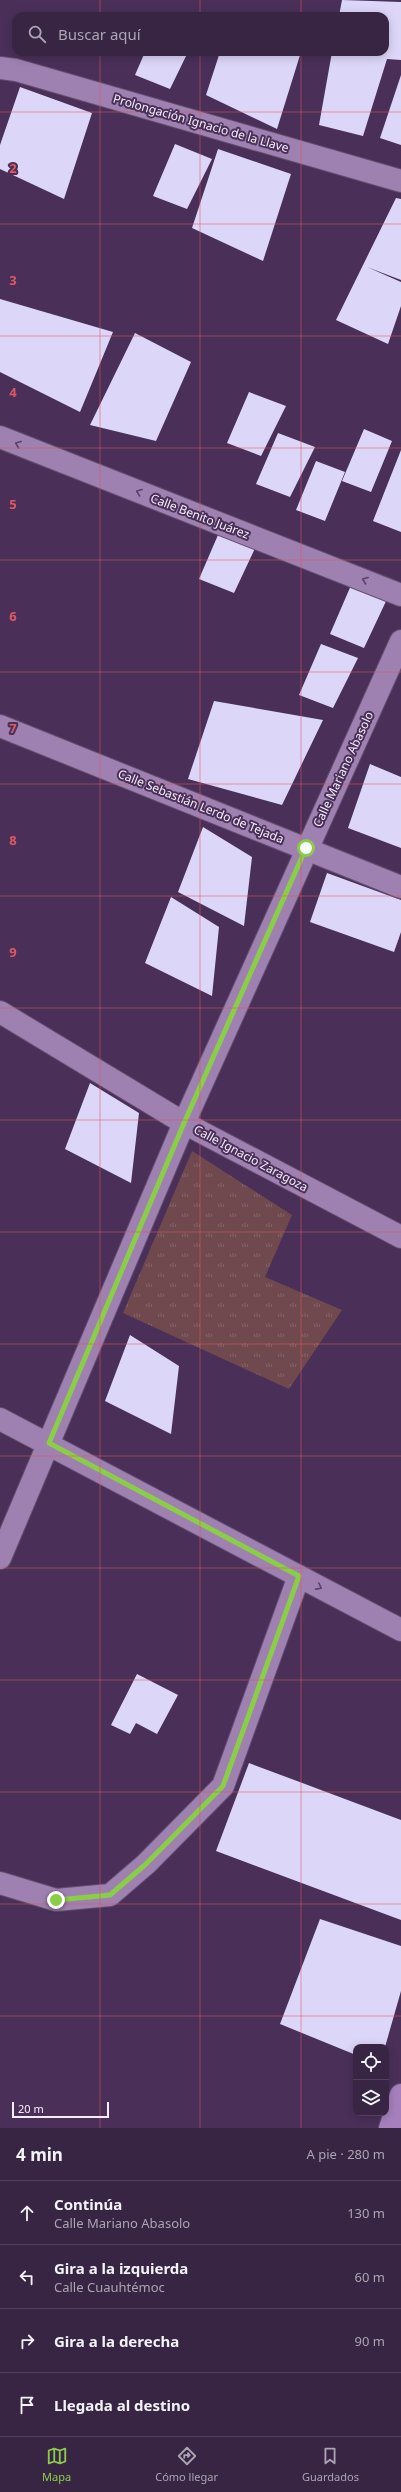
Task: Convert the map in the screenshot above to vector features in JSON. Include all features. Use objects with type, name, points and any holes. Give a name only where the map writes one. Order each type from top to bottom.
[{"type":"main road","points":[[390,2128],[401,2095]]},
{"type":"street","name":"Prolongación Ignacio de la Llave","points":[[0,68],[16,70],[401,181]]},
{"type":"street","name":"Calle Benito Juárez","points":[[0,437],[401,595]]},
{"type":"street","name":"Calle Mariano Abasolo","points":[[0,1558],[184,1123],[306,848],[401,641]]},
{"type":"street","name":"Calle Sebastián Lerdo de Tejada","points":[[0,726],[401,887]]},
{"type":"street","name":"Calle Ignacio Zaragoza","points":[[0,1012],[184,1123],[401,1237]]},
{"type":"street","points":[[0,1418],[401,1630]]},
{"type":"street","points":[[0,1883],[56,1900],[110,1895],[146,1864],[223,1786],[299,1576]]},
{"type":"green space","points":[[192,1151],[292,1215],[265,1277],[342,1310],[289,1389],[123,1313]]},
{"type":"building","points":[[342,0],[401,2],[401,60],[387,59],[363,136],[319,125],[331,56],[389,56],[389,12],[340,12]]},
{"type":"building","points":[[143,56],[186,56],[170,89],[135,75]]},
{"type":"building","points":[[219,56],[300,56],[277,129],[206,95]]},
{"type":"building","points":[[401,75],[401,145],[380,138]]},
{"type":"building","points":[[20,87],[92,113],[64,199],[0,169],[0,145]]},
{"type":"building","points":[[175,144],[212,159],[187,209],[153,196]]},
{"type":"building","points":[[218,149],[291,174],[263,261],[192,228]]},
{"type":"building","points":[[396,198],[401,199],[401,280],[367,267],[401,282],[401,306],[388,344],[336,320]]},
{"type":"building","points":[[0,299],[113,332],[80,412],[0,372]]},
{"type":"building","points":[[135,333],[191,362],[156,441],[90,425]]},
{"type":"building","points":[[249,392],[286,406],[261,456],[227,443]]},
{"type":"building","points":[[364,429],[392,441],[371,492],[342,481]]},
{"type":"building","points":[[278,433],[315,447],[290,497],[256,484]]},
{"type":"building","points":[[401,450],[401,532],[373,521]]},
{"type":"building","points":[[316,461],[345,472],[325,521],[296,510]]},
{"type":"building","points":[[221,528],[258,542],[234,593],[199,579]]},
{"type":"building","points":[[352,583],[388,597],[364,648],[330,634]]},
{"type":"building","points":[[321,644],[358,658],[333,708],[299,695]]},
{"type":"building","points":[[214,701],[323,720],[282,805],[188,779]]},
{"type":"building","points":[[370,764],[401,777],[401,848],[348,828]]},
{"type":"building","points":[[203,827],[252,857],[244,926],[178,892]]},
{"type":"building","points":[[327,873],[401,900],[401,932],[394,952],[310,922]]},
{"type":"building","points":[[171,897],[219,927],[212,996],[145,963]]},
{"type":"building","points":[[90,1083],[139,1113],[131,1183],[65,1149]]},
{"type":"building","points":[[130,1335],[179,1366],[171,1434],[105,1401]]},
{"type":"building","points":[[137,1674],[178,1695],[157,1734],[136,1723],[130,1734],[111,1725]]},
{"type":"building","points":[[249,1763],[401,1820],[401,1920],[216,1851]]},
{"type":"building","points":[[320,1919],[401,1946],[401,1991],[386,2044],[353,2044],[353,2054],[280,2024]]},
{"type":"route","points":[[56,1900],[110,1895],[146,1864],[223,1786],[299,1576],[49,1443],[184,1123],[306,848]]}]
